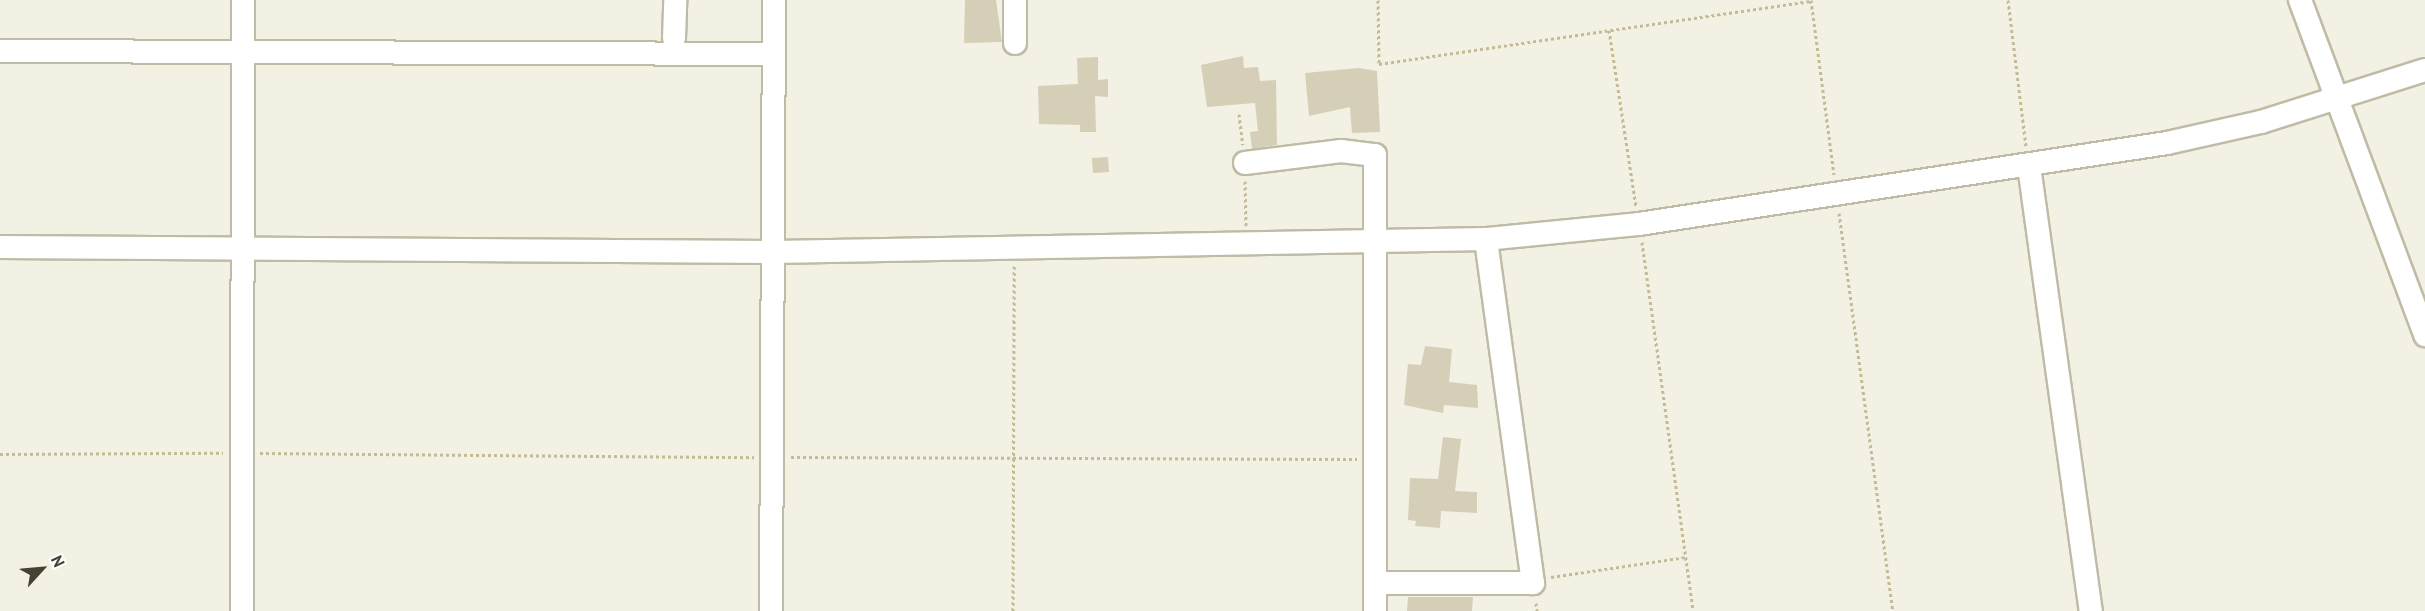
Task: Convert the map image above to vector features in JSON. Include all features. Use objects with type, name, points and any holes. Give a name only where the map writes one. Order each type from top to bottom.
[{"type":"street","points":[[242,611],[243,0]]},
{"type":"street","points":[[674,38],[675,0]]},
{"type":"street","points":[[771,611],[774,0]]},
{"type":"street","points":[[1015,0],[1015,43]]},
{"type":"street","points":[[2300,0],[2425,335]]},
{"type":"street","points":[[0,51],[774,54]]},
{"type":"street","points":[[0,247],[774,252],[1372,245],[1486,239],[1639,224],[2029,166],[2167,143],[2337,99],[2425,70]]},
{"type":"street","points":[[1245,163],[1341,151],[1375,155],[1372,245],[1373,459],[1377,583],[1375,611]]},
{"type":"street","points":[[2029,166],[2091,611]]},
{"type":"street","points":[[1377,583],[1533,580],[1486,239]]},
{"type":"path","points":[[1378,0],[1379,64],[1811,1],[1893,611]]},
{"type":"path","points":[[2008,0],[2029,166]]},
{"type":"path","points":[[1609,30],[1639,224],[1693,611]]},
{"type":"path","points":[[1013,611],[1014,249]]},
{"type":"path","points":[[0,454],[241,453],[1373,459]]},
{"type":"path","points":[[1533,580],[1686,557]]},
{"type":"building","points":[[965,0],[996,0],[1002,42],[964,43]]},
{"type":"building","points":[[1243,56],[1244,68],[1258,67],[1260,81],[1276,80],[1277,145],[1252,149],[1250,132],[1258,131],[1255,103],[1207,107],[1201,65]]},
{"type":"building","points":[[1098,57],[1098,80],[1108,79],[1108,97],[1095,96],[1096,132],[1080,132],[1080,125],[1039,124],[1038,86],[1078,84],[1077,58]]},
{"type":"building","points":[[1359,68],[1377,71],[1380,132],[1352,133],[1350,107],[1309,116],[1305,73]]},
{"type":"building","points":[[1108,157],[1109,172],[1093,173],[1092,158]]},
{"type":"building","points":[[1425,346],[1452,349],[1449,382],[1477,385],[1478,408],[1444,405],[1443,413],[1404,405],[1408,364],[1421,365]]},
{"type":"building","points":[[1443,437],[1461,439],[1455,491],[1477,492],[1477,513],[1441,511],[1440,528],[1415,526],[1416,521],[1408,520],[1410,478],[1438,479]]},
{"type":"building","points":[[1408,597],[1473,597],[1472,611],[1407,611]]}]
